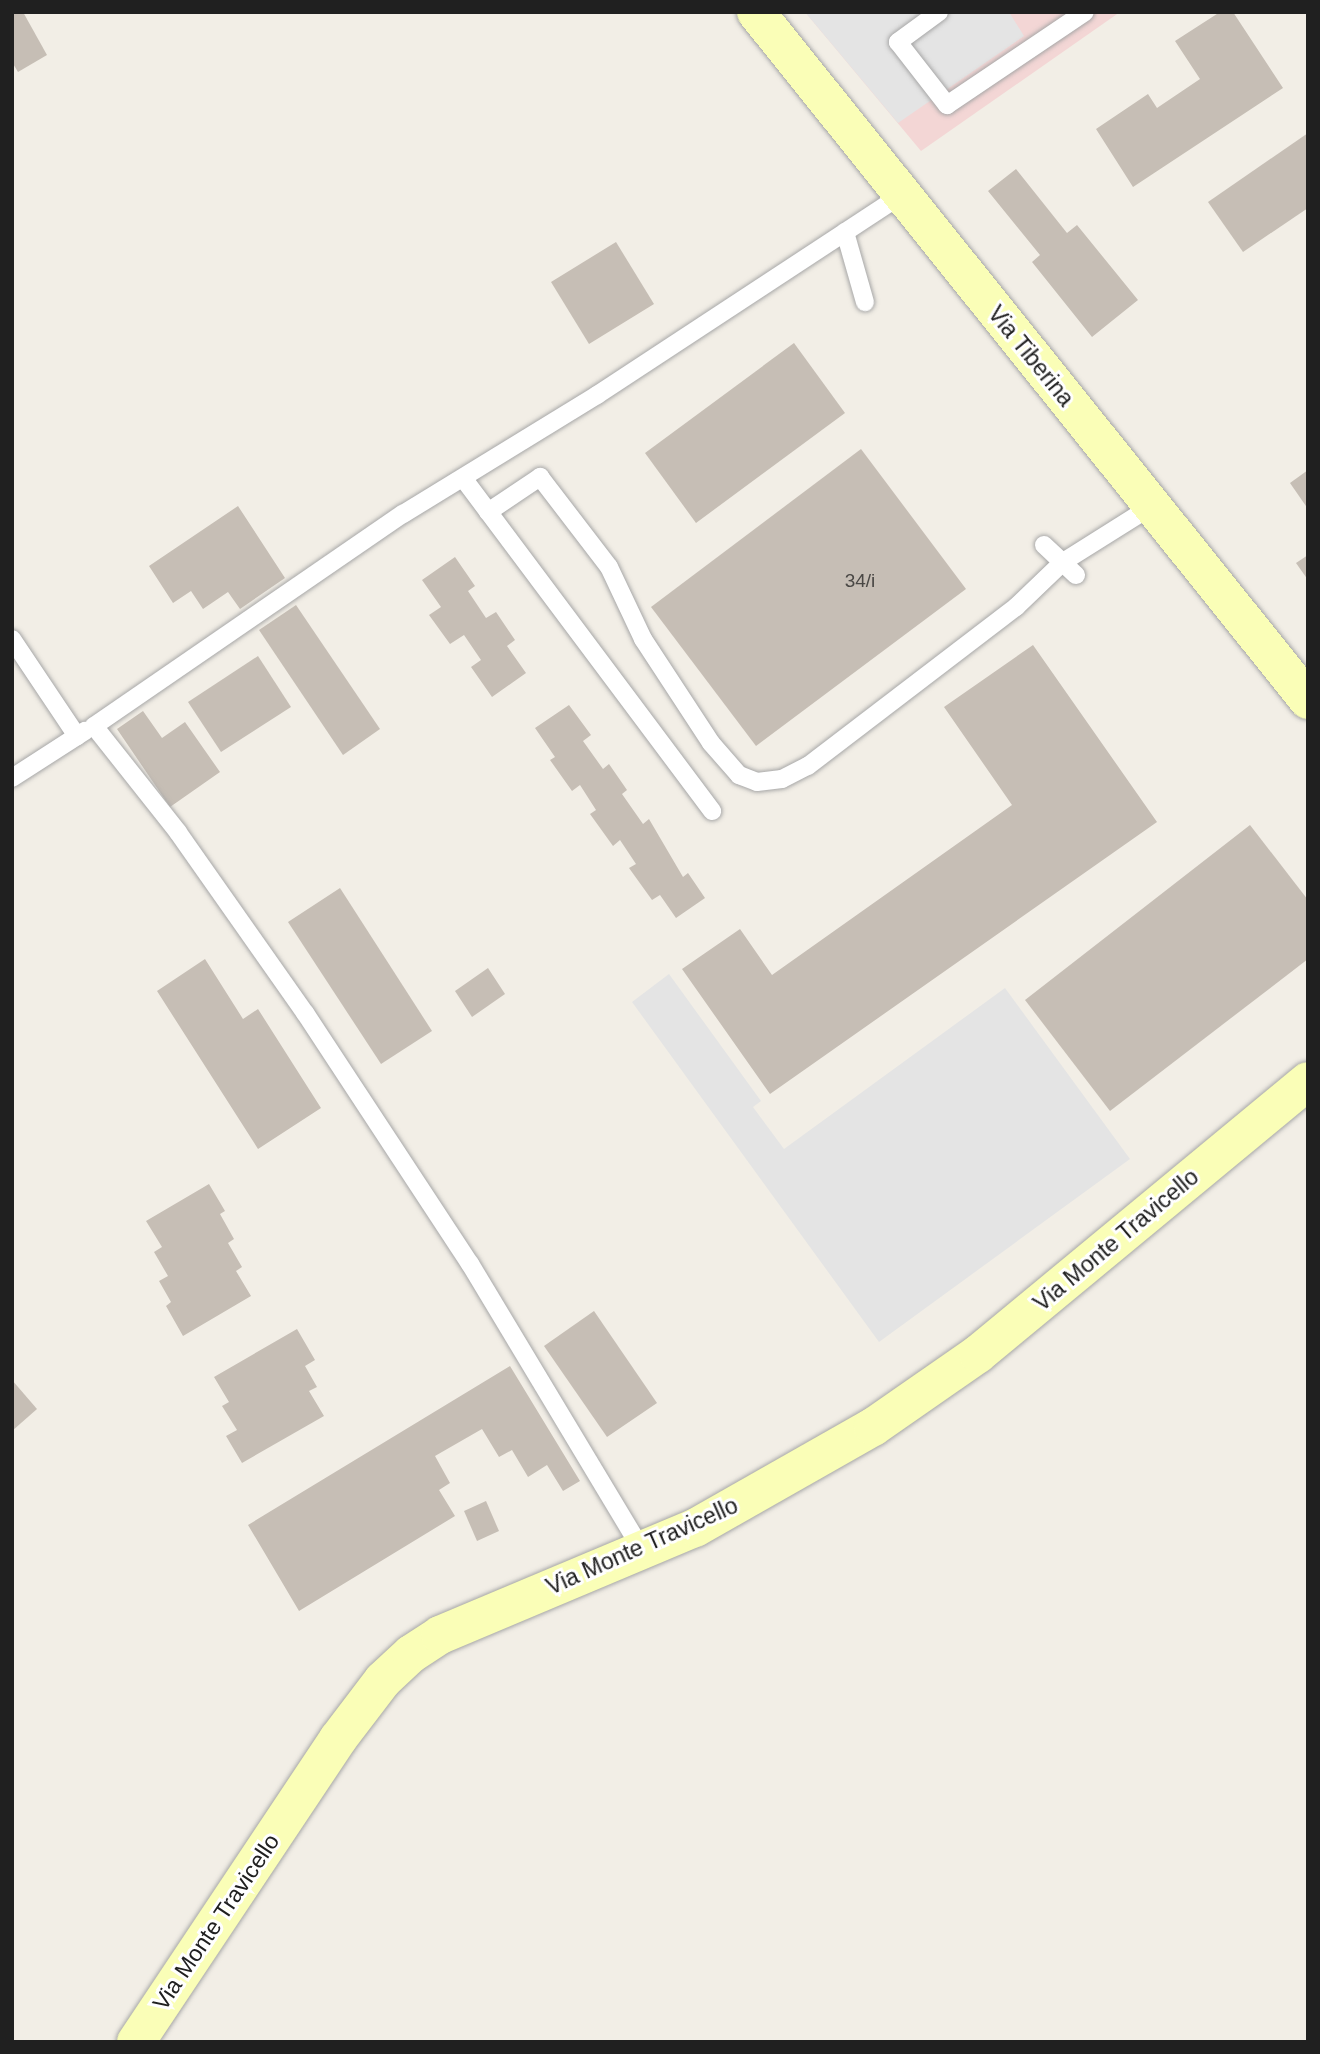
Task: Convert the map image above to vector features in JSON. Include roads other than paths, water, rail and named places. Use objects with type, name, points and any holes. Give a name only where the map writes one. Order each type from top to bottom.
[{"type":"street","name":"Via Tiberina","points":[[756,12],[1308,700]]},
{"type":"street","name":"Via Monte Travicello","points":[[136,2042],[314,1774],[397,1666],[440,1635],[695,1528],[927,1391],[1029,1313],[1308,1081]]},
{"type":"lane","points":[[939,12],[898,42],[947,105],[1085,12]]},
{"type":"lane","points":[[12,778],[94,726],[284,593],[901,195]]},
{"type":"lane","points":[[845,232],[864,302]]},
{"type":"lane","points":[[488,512],[540,477],[609,567],[643,639],[711,743],[739,775],[757,782],[782,779],[808,766],[1016,607],[1063,562],[1152,506]]},
{"type":"lane","points":[[463,478],[712,811]]},
{"type":"lane","points":[[1044,545],[1076,575]]},
{"type":"lane","points":[[12,639],[77,736]]},
{"type":"lane","points":[[94,726],[178,832],[305,1013],[470,1265],[642,1550]]}]
